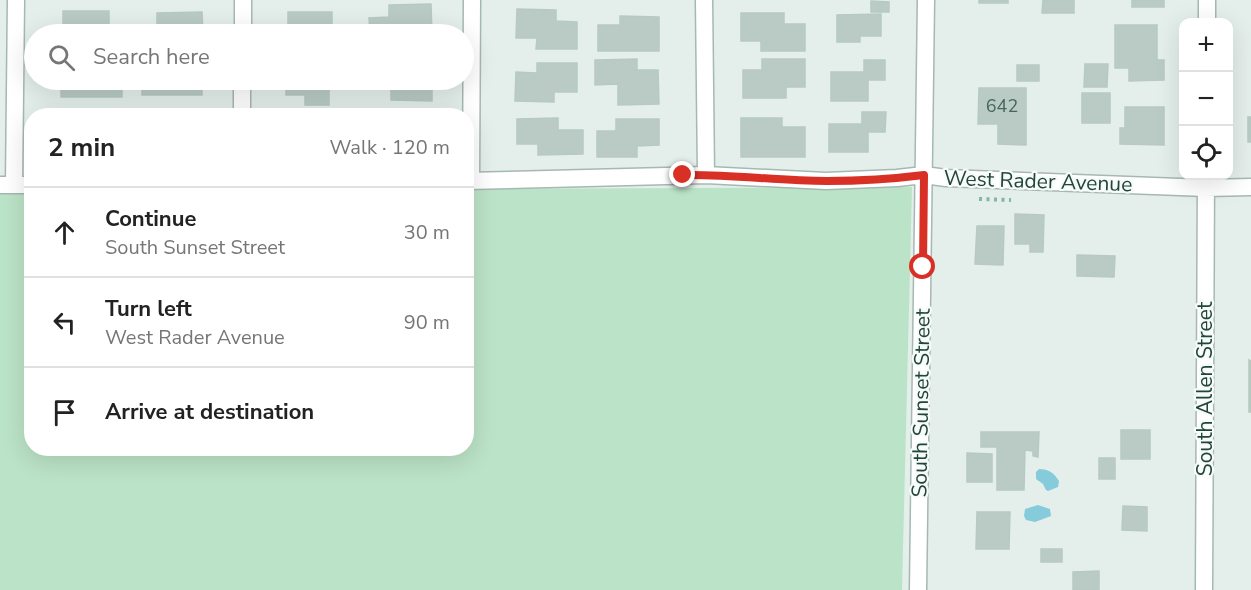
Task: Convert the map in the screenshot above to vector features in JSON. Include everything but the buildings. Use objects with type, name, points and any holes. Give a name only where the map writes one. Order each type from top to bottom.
[{"type":"street","points":[[15,185],[16,0]]},
{"type":"street","points":[[243,0],[243,24]]},
{"type":"street","points":[[472,0],[472,24]]},
{"type":"street","points":[[704,0],[706,175]]},
{"type":"street","name":"South Sunset Street","points":[[918,590],[926,0]]},
{"type":"street","points":[[1207,18],[1208,0]]},
{"type":"street","points":[[242,108],[243,90]]},
{"type":"street","points":[[470,108],[471,90]]},
{"type":"street","name":"West Rader Avenue","points":[[474,181],[706,175],[826,181],[924,175],[946,178],[1206,182],[1251,187]]},
{"type":"street","name":"South Allen Street","points":[[1204,590],[1206,182]]},
{"type":"green space","points":[[912,187],[902,590],[0,590],[0,192],[24,192],[24,456],[474,456],[474,189]]},
{"type":"water","points":[[1039,469],[1053,474],[1059,481],[1058,487],[1046,490],[1043,484],[1036,479],[1036,472]]},
{"type":"water","points":[[1038,505],[1050,509],[1051,516],[1035,522],[1026,520],[1025,509]]},
{"type":"route","points":[[683,175],[826,181],[924,175],[923,267]]}]
